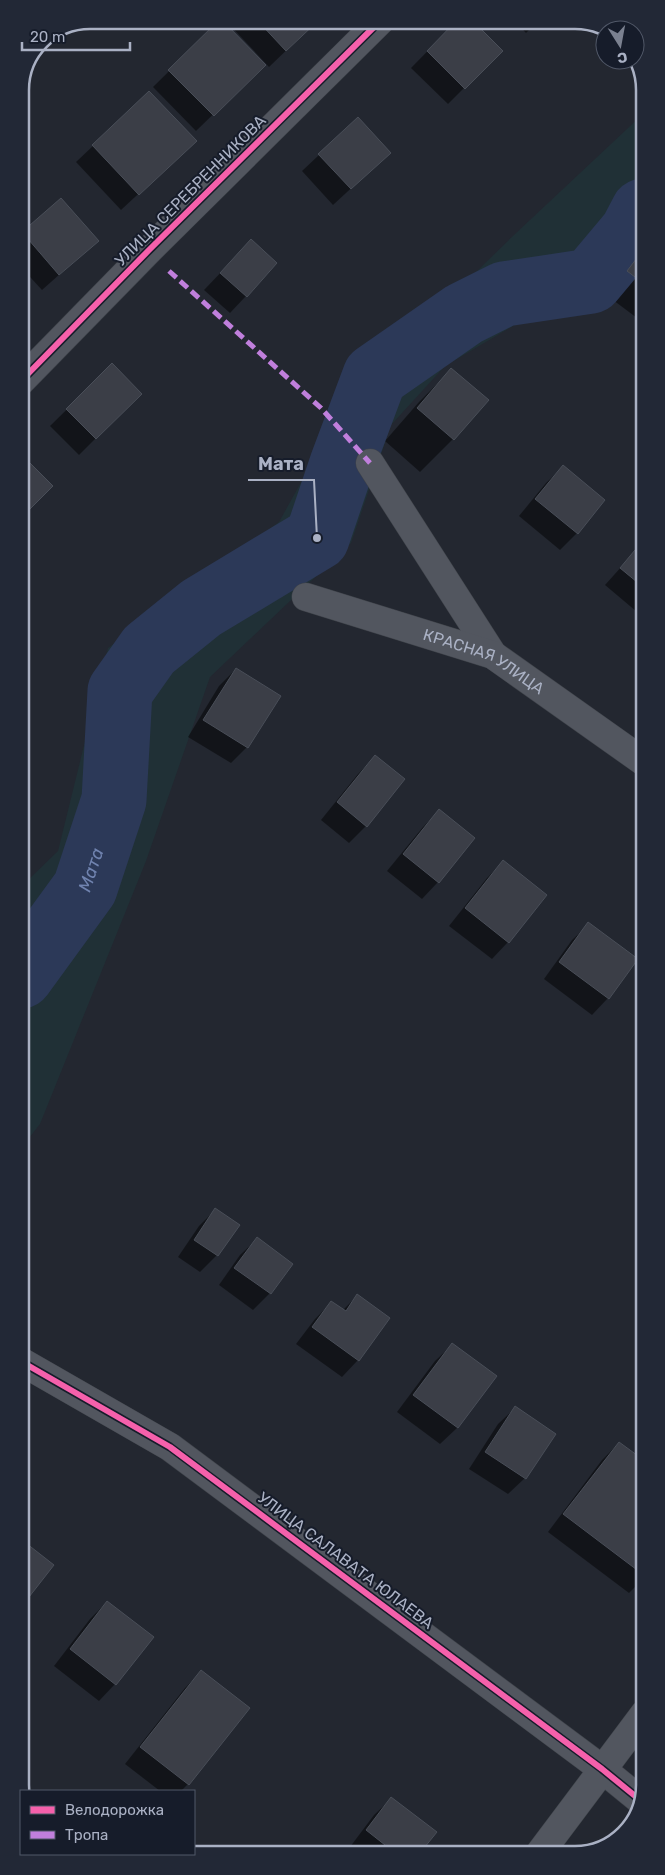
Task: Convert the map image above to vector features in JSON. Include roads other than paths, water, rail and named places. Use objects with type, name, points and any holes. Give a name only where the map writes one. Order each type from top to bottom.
[{"type":"street","name":"УЛИЦА СЕРЕБРЕННИКОВА","points":[[29,372],[372,29]]},
{"type":"street","points":[[370,463],[493,655]]},
{"type":"street","name":"КРАСНАЯ УЛИЦА","points":[[306,597],[493,655],[636,756]]},
{"type":"street","name":"УЛИЦА САЛАВАТА ЮЛАЕВА","points":[[29,1366],[170,1447],[602,1769],[635,1796]]},
{"type":"street","points":[[545,1846],[636,1725]]},
{"type":"waterway","name":"Мата","points":[[29,965],[85,888],[114,800],[120,691],[149,650],[201,608],[317,538],[375,376],[464,314],[504,294],[591,281],[632,232],[636,224]]},
{"type":"place","name":"Мата","points":[[317,538]]}]
